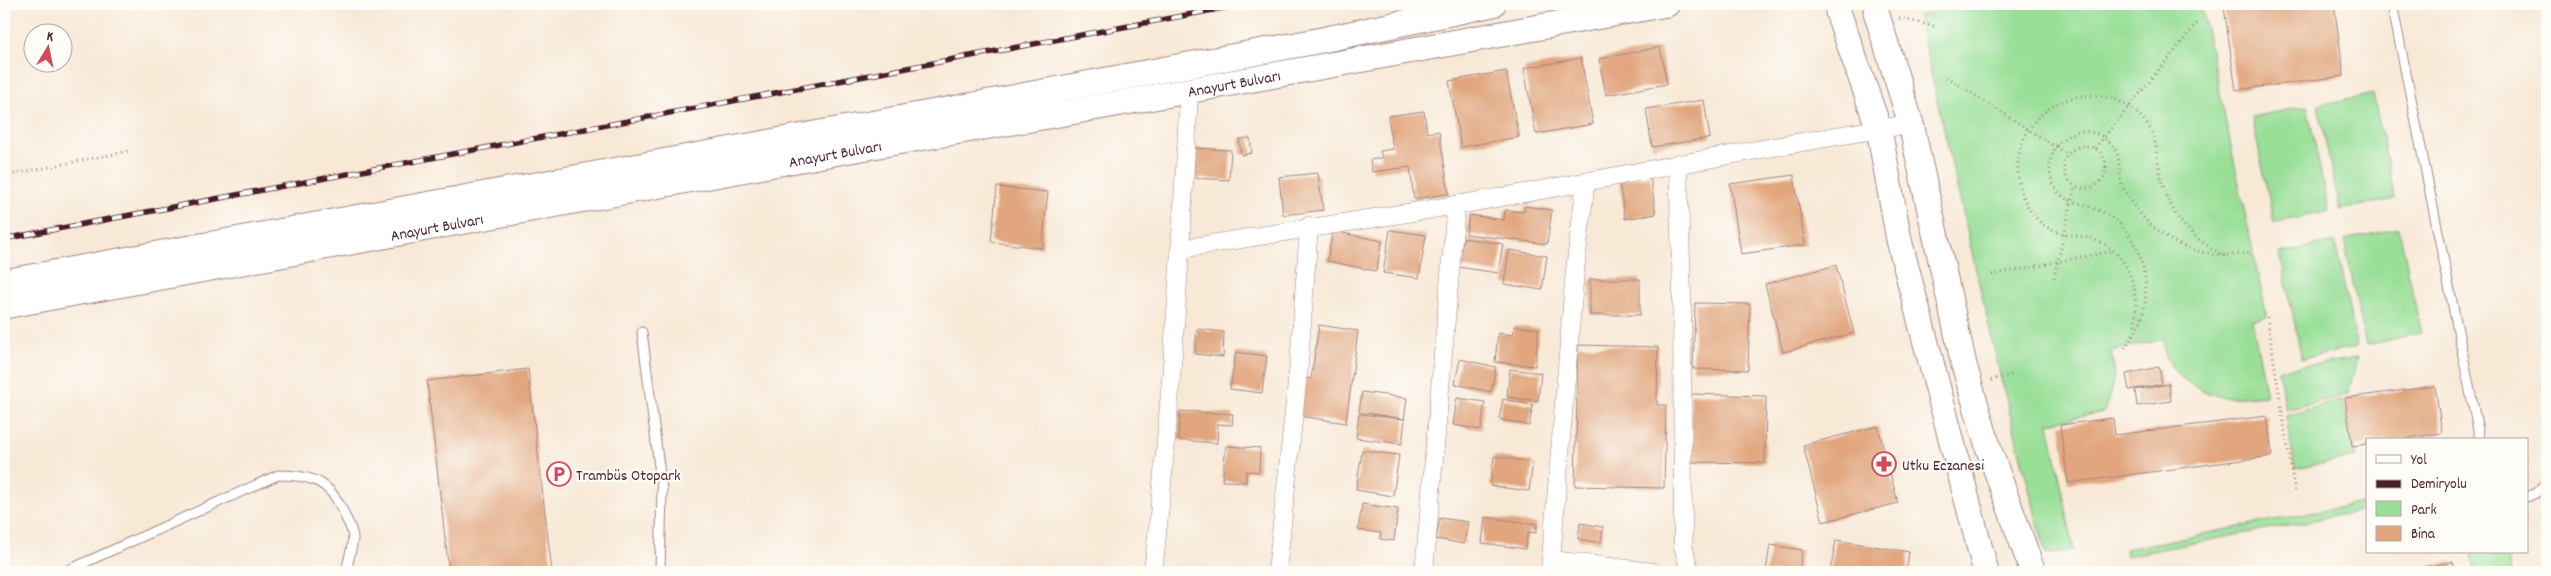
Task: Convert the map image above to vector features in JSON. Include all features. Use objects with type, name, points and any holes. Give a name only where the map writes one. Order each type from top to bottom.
[{"type":"main road","name":"Anayurt Bulvarı","points":[[4,282],[1190,64],[1493,4]]},
{"type":"main road","name":"Anayurt Bulvarı","points":[[4,306],[850,150],[1189,91],[1667,4]]},
{"type":"main road","points":[[1831,8],[1861,16],[1883,8],[1911,124],[1964,365],[1989,450],[2033,572]]},
{"type":"main road","points":[[1831,8],[1878,129],[1899,240],[1986,572]]},
{"type":"street","points":[[1153,572],[1162,492],[1181,249],[1189,91]]},
{"type":"street","points":[[1181,249],[1309,226],[1456,205],[1678,163],[1911,124]]},
{"type":"street","points":[[1678,163],[1682,296],[1683,546],[1690,572]]},
{"type":"street","points":[[1586,180],[1575,270],[1551,566],[1652,572]]},
{"type":"street","points":[[1424,572],[1456,205]]},
{"type":"street","points":[[1277,572],[1299,364],[1309,226]]},
{"type":"lane","points":[[2392,4],[2480,438]]},
{"type":"lane","points":[[642,332],[662,490],[660,572]]},
{"type":"lane","points":[[66,571],[278,475],[303,475],[316,480],[330,491],[342,507],[353,536],[346,572]]},
{"type":"lane","points":[[2528,497],[2536,493],[2547,482]]},
{"type":"path","points":[[1883,8],[1937,27]]},
{"type":"path","points":[[2095,148],[2199,21]]},
{"type":"path","points":[[1946,77],[2067,154]]},
{"type":"path","points":[[2133,336],[2137,295],[2128,268],[2112,251],[2095,240],[2055,231],[2041,222],[2026,204],[2021,192],[2018,159],[2028,129],[2044,110],[2073,96],[2095,95],[2113,99],[2129,107],[2147,124],[2155,139],[2161,181],[2169,206],[2196,238],[2226,256]]},
{"type":"path","points":[[2126,348],[2143,313],[2146,293],[2145,274],[2131,238],[2115,220],[2097,209],[2071,201],[2058,191],[2050,174],[2048,164],[2051,154],[2066,136],[2090,131],[2103,138],[2116,151],[2119,178],[2134,206],[2160,233],[2175,244],[2197,253],[2226,256],[2252,252]]},
{"type":"path","points":[[2088,145],[2095,148],[2099,150],[2105,159],[2106,170],[2103,179],[2095,186],[2085,189],[2075,186],[2066,178],[2063,166],[2067,154],[2076,147],[2088,145]]},
{"type":"path","points":[[4,176],[129,151]]},
{"type":"path","points":[[2054,278],[2075,186]]},
{"type":"path","points":[[1992,275],[2112,251]]},
{"type":"path","points":[[2267,317],[2296,493]]},
{"type":"green space","points":[[1976,4],[2201,4],[2267,317],[2252,320],[2267,395],[2225,397],[2199,389],[2173,369],[2164,350],[2164,339],[2111,351],[2114,373],[2104,412],[2049,423],[2074,550],[2046,555],[2000,375],[1918,16]]},
{"type":"green space","points":[[2373,94],[2395,199],[2340,210],[2318,105]]},
{"type":"green space","points":[[2307,106],[2329,211],[2274,223],[2252,117]]},
{"type":"green space","points":[[2399,228],[2421,333],[2366,345],[2344,240]]},
{"type":"green space","points":[[2335,242],[2357,347],[2302,359],[2280,253]]},
{"type":"green space","points":[[2357,358],[2348,394],[2286,410],[2278,370]]},
{"type":"green space","points":[[2342,399],[2356,457],[2295,469],[2286,416]]},
{"type":"green space","points":[[2366,502],[2366,510],[2126,556],[2125,549]]},
{"type":"green space","points":[[2471,554],[2507,554],[2511,572],[2475,572]]},
{"type":"building","points":[[2214,4],[2334,4],[2344,76],[2236,90],[2224,7],[2215,8]]},
{"type":"building","points":[[1660,47],[1667,84],[1606,95],[1599,59]]},
{"type":"building","points":[[1581,58],[1593,124],[1536,134],[1524,68]]},
{"type":"building","points":[[1506,71],[1519,137],[1461,147],[1449,81]]},
{"type":"building","points":[[1704,100],[1710,138],[1652,147],[1646,109]]},
{"type":"building","points":[[1424,111],[1427,133],[1439,131],[1449,194],[1414,199],[1410,167],[1372,172],[1370,160],[1382,158],[1380,151],[1393,149],[1388,116]]},
{"type":"building","points":[[1250,138],[1252,153],[1241,155],[1239,139]]},
{"type":"building","points":[[1195,148],[1231,150],[1229,180],[1193,178]]},
{"type":"building","points":[[1318,173],[1323,210],[1283,215],[1279,177]]},
{"type":"building","points":[[1794,175],[1805,245],[1741,254],[1730,184]]},
{"type":"building","points":[[1650,176],[1656,214],[1625,219],[1619,181]]},
{"type":"building","points":[[997,187],[1048,192],[1042,248],[991,242]]},
{"type":"building","points":[[1525,206],[1552,210],[1547,244],[1466,234],[1469,215],[1504,220],[1505,210],[1524,212]]},
{"type":"building","points":[[1390,230],[1426,235],[1419,278],[1383,273]]},
{"type":"building","points":[[1333,231],[1382,241],[1376,271],[1327,261]]},
{"type":"building","points":[[1463,238],[1503,244],[1498,273],[1458,267]]},
{"type":"building","points":[[1509,250],[1547,256],[1542,290],[1504,284]]},
{"type":"building","points":[[1836,265],[1854,333],[1783,352],[1765,284]]},
{"type":"building","points":[[1590,279],[1640,279],[1640,315],[1590,315]]},
{"type":"building","points":[[1695,303],[1750,304],[1748,370],[1693,369]]},
{"type":"building","points":[[1319,325],[1358,331],[1346,423],[1299,416],[1305,378],[1311,379]]},
{"type":"building","points":[[1514,326],[1539,329],[1535,366],[1495,362],[1498,333],[1513,335]]},
{"type":"building","points":[[1197,329],[1224,332],[1223,357],[1195,354]]},
{"type":"building","points":[[1578,345],[1658,347],[1657,405],[1666,405],[1664,488],[1575,486]]},
{"type":"building","points":[[1236,352],[1267,356],[1262,393],[1230,389]]},
{"type":"building","points":[[1460,359],[1496,367],[1491,392],[1455,384]]},
{"type":"building","points":[[2159,367],[2162,384],[2129,390],[2126,374]]},
{"type":"building","points":[[528,369],[552,572],[449,572],[427,381]]},
{"type":"building","points":[[1510,369],[1541,373],[1538,401],[1507,397]]},
{"type":"building","points":[[2169,384],[2171,401],[2137,406],[2135,390]]},
{"type":"building","points":[[2435,386],[2442,433],[2409,438],[2366,438],[2366,444],[2352,446],[2345,398]]},
{"type":"building","points":[[1362,392],[1407,398],[1404,419],[1359,412]]},
{"type":"building","points":[[1691,394],[1766,396],[1765,463],[1689,462]]},
{"type":"building","points":[[1457,398],[1485,402],[1481,430],[1453,425]]},
{"type":"building","points":[[1503,399],[1533,405],[1529,426],[1499,419]]},
{"type":"building","points":[[1180,411],[1233,414],[1232,425],[1218,424],[1217,443],[1178,440]]},
{"type":"building","points":[[1359,414],[1405,419],[1402,444],[1356,438]]},
{"type":"building","points":[[2267,416],[2272,456],[2068,483],[2060,425],[2113,418],[2115,435]]},
{"type":"building","points":[[1878,426],[1898,503],[1823,522],[1803,445]]},
{"type":"building","points":[[1226,446],[1260,448],[1259,472],[1246,471],[1246,482],[1222,481]]},
{"type":"building","points":[[1362,450],[1399,455],[1393,496],[1356,490]]},
{"type":"building","points":[[1494,456],[1533,462],[1529,491],[1490,486]]},
{"type":"building","points":[[1362,504],[1398,509],[1394,541],[1380,539],[1381,533],[1358,530]]},
{"type":"building","points":[[1485,517],[1537,524],[1536,533],[1528,532],[1525,549],[1482,543]]},
{"type":"building","points":[[1440,518],[1468,522],[1464,544],[1436,539]]},
{"type":"building","points":[[1580,523],[1603,527],[1601,543],[1578,539]]},
{"type":"building","points":[[1836,540],[1909,552],[1906,572],[1830,572]]},
{"type":"building","points":[[1770,545],[1802,550],[1799,572],[1766,572]]},
{"type":"building","points":[[2453,562],[2455,572],[2402,572],[2402,571]]},
{"type":"railway","points":[[4,239],[1245,4]]},
{"type":"place","name":"Utku Eczanesi","points":[[1884,464]]},
{"type":"place","name":"Trambüs Otopark","points":[[559,474]]}]
